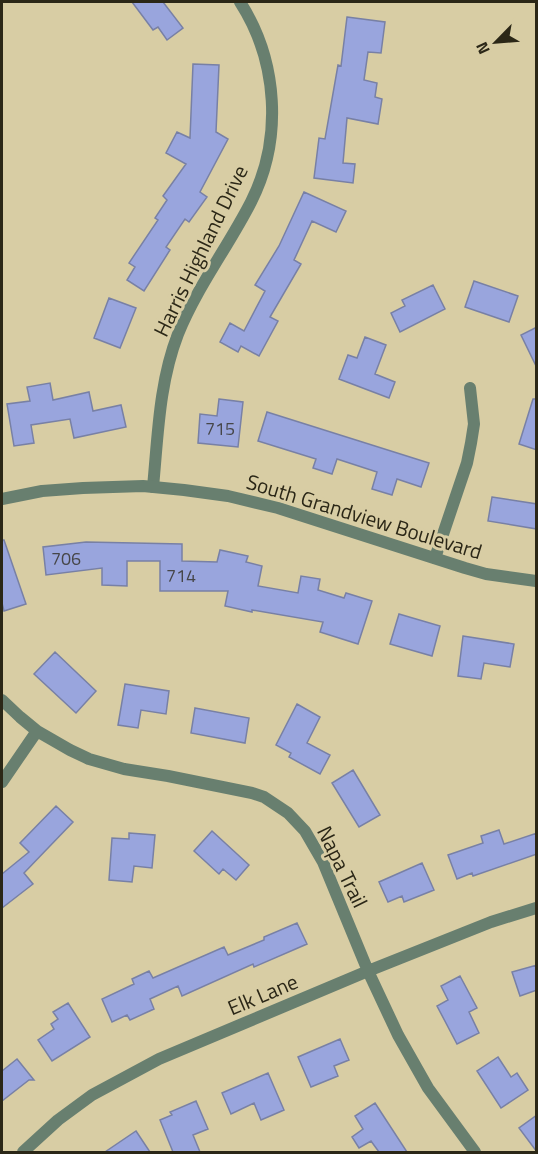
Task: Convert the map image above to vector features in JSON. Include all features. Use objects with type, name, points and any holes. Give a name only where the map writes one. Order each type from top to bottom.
[{"type":"street","name":"Harris Highland Drive","points":[[153,487],[161,399],[167,368],[178,335],[190,307],[259,186],[270,145],[273,112],[268,69],[256,30],[240,2]]},
{"type":"street","points":[[435,558],[467,462],[471,443],[474,424],[470,388]]},
{"type":"street","name":"South Grandview Boulevard","points":[[2,499],[42,491],[153,487],[228,496],[278,508],[486,574],[537,581]]},
{"type":"street","name":"Napa Trail","points":[[2,700],[37,731],[89,759],[124,769],[252,793],[264,797],[288,813],[305,831],[323,862],[368,971],[398,1035],[428,1089],[475,1152]]},
{"type":"street","points":[[2,783],[37,731]]},
{"type":"street","name":"Elk Lane","points":[[23,1152],[58,1120],[92,1095],[159,1059],[368,971],[491,922],[537,908]]},
{"type":"building","points":[[132,2],[163,2],[183,28],[167,40],[158,27],[153,30]]},
{"type":"building","points":[[347,17],[385,22],[381,53],[368,52],[364,80],[377,83],[375,97],[382,99],[378,124],[347,118],[343,163],[355,164],[353,183],[314,178],[319,138],[325,139],[338,65],[341,66]]},
{"type":"building","points":[[193,64],[219,65],[216,132],[228,139],[200,192],[207,197],[189,222],[185,219],[166,247],[170,250],[144,291],[127,280],[135,267],[129,263],[158,220],[155,218],[167,200],[163,196],[186,164],[166,153],[177,132],[190,138]]},
{"type":"building","points":[[304,192],[346,211],[336,232],[312,221],[294,260],[301,264],[270,317],[278,321],[259,356],[241,346],[238,352],[220,342],[230,323],[244,331],[265,291],[255,285],[279,246]]},
{"type":"building","points":[[474,281],[518,296],[509,322],[465,307]]},
{"type":"building","points":[[433,285],[445,309],[400,332],[391,313],[405,306],[402,300]]},
{"type":"building","points":[[109,298],[136,308],[120,348],[94,338]]},
{"type":"building","points":[[537,327],[537,368],[521,335]]},
{"type":"building","points":[[365,337],[386,345],[375,374],[395,382],[389,398],[339,379],[348,355],[357,358]]},
{"type":"building","points":[[50,383],[53,400],[89,392],[93,411],[121,405],[126,427],[74,438],[70,419],[31,425],[34,443],[14,446],[7,404],[30,401],[27,387]]},
{"type":"building","points":[[219,399],[243,402],[238,447],[198,443],[200,414],[217,416]]},
{"type":"building","points":[[533,399],[537,399],[537,450],[519,444]]},
{"type":"building","points":[[267,412],[429,463],[421,487],[397,479],[392,495],[372,489],[377,472],[337,459],[332,474],[313,468],[316,459],[258,441]]},
{"type":"building","points":[[492,497],[537,504],[537,529],[488,521]]},
{"type":"building","points":[[2,540],[4,540],[26,604],[4,611],[2,603]]},
{"type":"building","points":[[86,542],[182,544],[182,561],[217,562],[220,550],[248,556],[246,562],[262,566],[258,586],[298,593],[301,576],[320,579],[318,590],[344,598],[346,593],[372,601],[358,644],[320,632],[323,622],[225,606],[228,591],[160,591],[160,561],[127,561],[127,586],[102,585],[102,568],[46,575],[43,547]]},
{"type":"building","points":[[399,614],[440,626],[432,656],[390,644]]},
{"type":"building","points":[[463,636],[514,644],[510,667],[484,663],[481,679],[458,676]]},
{"type":"building","points":[[55,652],[96,691],[76,713],[34,674]]},
{"type":"building","points":[[125,684],[169,691],[166,714],[141,710],[138,728],[118,725]]},
{"type":"building","points":[[297,704],[320,717],[307,743],[330,755],[320,774],[289,757],[291,753],[276,745]]},
{"type":"building","points":[[195,708],[249,718],[245,743],[191,733]]},
{"type":"building","points":[[353,770],[380,815],[359,827],[332,783]]},
{"type":"building","points":[[56,806],[73,822],[24,873],[33,884],[2,908],[2,874],[29,852],[20,843]]},
{"type":"building","points":[[499,830],[504,844],[537,833],[537,854],[473,876],[472,873],[457,879],[448,855],[483,843],[481,836]]},
{"type":"building","points":[[212,831],[249,865],[236,880],[223,869],[219,874],[194,851]]},
{"type":"building","points":[[129,833],[155,835],[152,868],[134,866],[132,882],[109,880],[112,838],[129,839]]},
{"type":"building","points":[[422,863],[434,890],[404,902],[402,896],[388,902],[379,882]]},
{"type":"building","points":[[297,923],[307,944],[254,967],[253,964],[182,996],[178,986],[150,999],[154,1009],[130,1020],[127,1015],[112,1022],[102,999],[134,984],[132,979],[149,971],[153,978],[224,947],[228,955]]},
{"type":"building","points":[[537,965],[537,990],[520,996],[512,972]]},
{"type":"building","points":[[460,976],[477,1008],[469,1012],[479,1033],[457,1044],[437,1006],[448,1000],[441,986]]},
{"type":"building","points":[[68,1003],[90,1037],[52,1061],[38,1040],[54,1029],[51,1024],[58,1019],[53,1012]]},
{"type":"building","points":[[340,1039],[349,1060],[334,1066],[338,1076],[311,1087],[298,1057]]},
{"type":"building","points":[[498,1057],[511,1077],[517,1073],[528,1090],[501,1108],[477,1071]]},
{"type":"building","points":[[17,1059],[34,1080],[29,1080],[2,1101],[2,1071]]},
{"type":"building","points":[[268,1073],[284,1110],[261,1120],[254,1103],[231,1114],[222,1093]]},
{"type":"building","points":[[196,1101],[208,1129],[193,1135],[200,1152],[173,1152],[160,1120],[172,1115],[170,1112]]},
{"type":"building","points":[[375,1103],[407,1152],[379,1152],[371,1141],[359,1148],[352,1137],[363,1129],[355,1116]]},
{"type":"building","points":[[537,1115],[537,1152],[519,1128]]},
{"type":"building","points":[[136,1131],[150,1152],[105,1152]]}]
